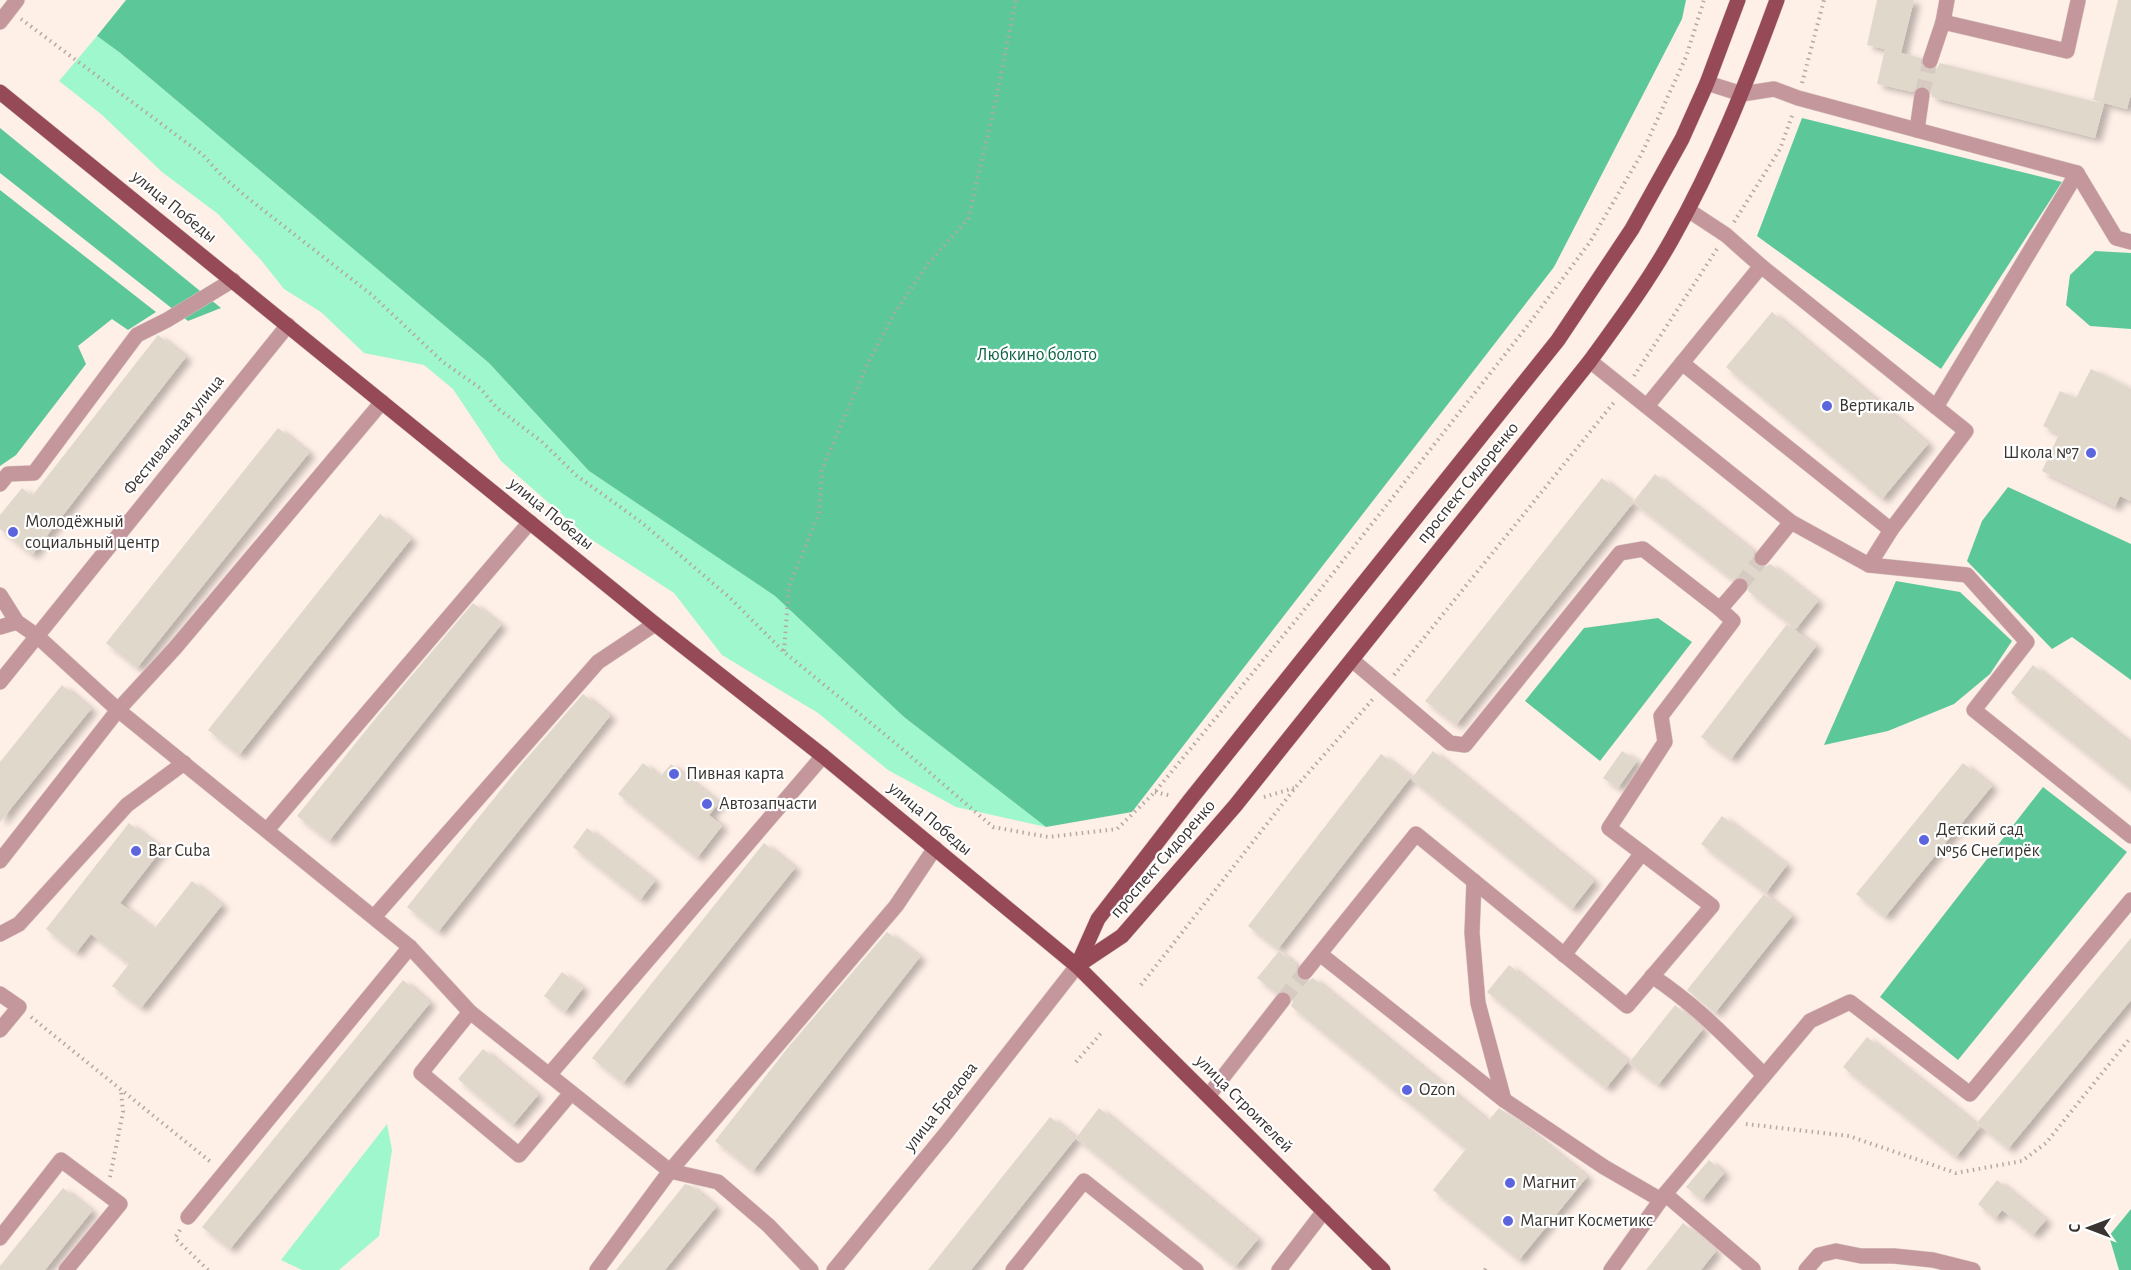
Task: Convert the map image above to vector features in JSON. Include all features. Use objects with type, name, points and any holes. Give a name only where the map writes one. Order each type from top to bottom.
[{"type":"main road","name":"проспект Сидоренко","points":[[1077,966],[1104,910],[1558,340],[1632,229],[1682,140],[1707,83],[1738,0]]},
{"type":"main road","name":"проспект Сидоренко","points":[[1077,966],[1122,936],[1235,806],[1590,361],[1632,303],[1688,210],[1742,94],[1777,0]]},
{"type":"main road","name":"улица Победы","points":[[0,92],[655,624],[823,756],[1077,966]]},
{"type":"main road","name":"улица Строителей","points":[[1077,966],[1383,1270]]},
{"type":"street","points":[[1930,61],[1947,0]]},
{"type":"street","points":[[1942,22],[2067,51],[2078,1]]},
{"type":"street","points":[[1707,83],[1742,94],[1774,89],[1798,98],[2077,173],[2116,238],[2131,242]]},
{"type":"street","points":[[1917,130],[1922,94]]},
{"type":"street","points":[[1936,407],[2077,173]]},
{"type":"street","points":[[1688,210],[1726,235],[1761,266],[1966,431],[1891,530],[1869,565]]},
{"type":"street","points":[[1647,406],[1761,266]]},
{"type":"street","points":[[0,484],[8,474],[34,473],[137,335],[167,320],[233,280]]},
{"type":"street","name":"Фестивальная улица","points":[[0,682],[288,325]]},
{"type":"street","points":[[1590,361],[1791,522],[1869,565],[1967,575],[2027,642],[1974,710],[2131,836]]},
{"type":"street","points":[[1682,363],[1891,530]]},
{"type":"street","points":[[0,861],[118,710],[175,648],[382,402]]},
{"type":"street","points":[[267,830],[530,522]]},
{"type":"street","points":[[1762,558],[1791,522]]},
{"type":"street","points":[[1305,972],[1416,834],[1627,1006],[1712,906],[1609,828],[1665,742],[1661,716],[1733,621],[1643,549],[1620,553],[1465,745],[1450,743],[1352,660]]},
{"type":"street","points":[[1720,609],[1740,586]]},
{"type":"street","points":[[0,595],[17,622],[37,636],[118,710],[410,947],[470,1012],[670,1171],[718,1182],[769,1226],[811,1270]]},
{"type":"street","points":[[0,627],[17,622]]},
{"type":"street","points":[[374,917],[598,662],[655,624]]},
{"type":"street","points":[[549,1075],[823,756]]},
{"type":"street","points":[[0,934],[19,924],[127,805],[184,763]]},
{"type":"street","points":[[597,1270],[670,1171],[896,906],[935,848]]},
{"type":"street","points":[[1564,955],[1642,853]]},
{"type":"street","points":[[1474,881],[1472,933],[1478,1003],[1504,1100]]},
{"type":"street","points":[[1611,1270],[1663,1197],[1810,1021],[1850,1002],[1970,1094],[2131,900]]},
{"type":"street","points":[[188,1217],[410,947]]},
{"type":"street","points":[[1320,954],[1504,1100],[1604,1167],[1663,1197],[1753,1270]]},
{"type":"street","name":"улица Бредова","points":[[834,1270],[947,1132],[1077,966]]},
{"type":"street","points":[[1652,976],[1710,1020],[1764,1075]]},
{"type":"street","points":[[0,994],[19,1007],[0,1030]]},
{"type":"street","points":[[1209,1095],[1283,1000]]},
{"type":"street","points":[[470,1012],[421,1073],[519,1155],[572,1093]]},
{"type":"street","points":[[0,1238],[61,1160],[120,1204],[66,1270]]},
{"type":"street","points":[[1014,1270],[1084,1181],[1196,1270]]},
{"type":"street","points":[[1279,1270],[1324,1211]]},
{"type":"street","points":[[1806,1270],[1819,1255],[1836,1251],[1861,1256],[1894,1256],[1933,1260],[1973,1270]]},
{"type":"path","points":[[784,652],[789,586],[819,514],[822,469],[826,458],[868,363],[894,314],[927,265],[968,219],[994,109],[1016,0]]},
{"type":"path","points":[[9,11],[203,155],[222,176],[249,199],[372,295],[443,362],[480,388],[497,408],[542,441],[577,476],[641,522],[729,597],[784,652],[993,827],[1048,837],[1117,829],[1155,792],[1301,614],[1525,329],[1590,242],[1642,153],[1686,57],[1704,0]]},
{"type":"path","points":[[1142,985],[1295,788],[1385,687],[1625,389],[1780,148],[1798,98],[1824,0]]},
{"type":"path","points":[[19,1007],[224,1173]]},
{"type":"path","points":[[1076,1062],[1102,1032]]},
{"type":"path","points":[[1726,1121],[1849,1136],[1956,1173],[2022,1161],[2046,1143],[2131,1037]]},
{"type":"path","points":[[106,1194],[123,1112],[121,1089]]},
{"type":"path","points":[[188,1217],[175,1238],[208,1270]]},
{"type":"green space","name":"Любкино болото","points":[[126,0],[1686,0],[1682,19],[1554,267],[1132,812],[1046,827],[904,717],[775,596],[589,471],[489,363],[119,52],[97,36]]},
{"type":"green space","points":[[97,36],[119,52],[489,363],[589,471],[775,596],[904,717],[1046,827],[956,807],[888,770],[818,713],[722,655],[674,593],[589,538],[501,461],[453,389],[424,365],[364,353],[321,312],[284,289],[261,260],[218,214],[162,172],[101,114],[59,81]]},
{"type":"green space","points":[[1802,118],[2062,182],[1941,369],[1757,236]]},
{"type":"green space","points":[[0,128],[221,308],[188,321],[0,173]]},
{"type":"green space","points":[[0,190],[156,312],[128,330],[112,319],[78,346],[86,364],[16,455],[0,466]]},
{"type":"green space","points":[[2095,251],[2131,253],[2131,329],[2090,326],[2066,305],[2070,275]]},
{"type":"green space","points":[[2008,487],[2131,544],[2131,680],[2072,637],[2052,649],[1967,561],[1982,521]]},
{"type":"green space","points":[[1896,581],[1960,592],[2012,641],[1990,674],[1954,704],[1888,731],[1824,745]]},
{"type":"green space","points":[[1658,618],[1692,642],[1600,761],[1525,701],[1584,628]]},
{"type":"green space","points":[[2043,787],[2127,852],[1958,1060],[1880,997]]},
{"type":"green space","points":[[387,1124],[392,1150],[379,1236],[339,1270],[302,1270],[281,1260]]},
{"type":"green space","points":[[2131,1209],[2131,1270],[2119,1270],[2109,1236]]},
{"type":"building","points":[[1877,0],[1914,0],[1901,53],[1921,58],[1921,64],[1926,70],[1936,69],[1940,63],[2104,104],[2095,138],[1932,97],[1931,91],[1924,86],[1918,86],[1913,92],[1877,84],[1885,49],[1867,45]]},
{"type":"building","points":[[2118,0],[2131,0],[2131,94],[2127,109],[2093,100]]},
{"type":"building","name":"Вертикаль","points":[[1772,312],[1928,444],[1882,499],[1726,367]]},
{"type":"building","points":[[158,335],[186,357],[32,555],[0,529],[0,515],[22,488],[32,496]]},
{"type":"building","name":"Школа №7","points":[[2091,369],[2131,389],[2131,501],[2120,496],[2115,507],[2042,471],[2059,434],[2043,426],[2060,391],[2076,398]]},
{"type":"building","points":[[278,428],[309,453],[137,668],[106,643]]},
{"type":"building","points":[[1655,474],[1754,552],[1753,561],[1756,566],[1765,567],[1770,564],[1818,601],[1796,629],[1748,591],[1749,583],[1746,578],[1737,577],[1733,580],[1633,502]]},
{"type":"building","points":[[1602,478],[1633,503],[1456,725],[1425,701]]},
{"type":"building","points":[[380,514],[411,539],[239,755],[208,730]]},
{"type":"building","points":[[473,603],[501,625],[329,841],[297,816]]},
{"type":"building","points":[[1787,624],[1816,646],[1731,759],[1701,737]]},
{"type":"building","points":[[2033,665],[2131,744],[2131,789],[2011,693]]},
{"type":"building","points":[[62,685],[91,709],[0,822],[0,762]]},
{"type":"building","points":[[583,694],[610,716],[438,932],[407,907],[520,766]]},
{"type":"building","points":[[1433,751],[1594,881],[1572,909],[1411,779]]},
{"type":"building","points":[[1622,751],[1637,761],[1618,788],[1603,778]]},
{"type":"building","points":[[1381,754],[1411,777],[1278,949],[1248,926]]},
{"type":"building","points":[[643,763],[660,777],[671,764],[719,803],[709,815],[722,826],[697,858],[618,794]]},
{"type":"building","name":"Детский сад №56 Снегирёк","points":[[1963,763],[1992,786],[1885,917],[1856,894]]},
{"type":"building","points":[[1722,816],[1787,865],[1766,893],[1701,844]]},
{"type":"building","points":[[129,823],[162,849],[120,903],[154,929],[192,881],[222,905],[141,1008],[112,986],[129,964],[91,934],[76,953],[46,929]]},
{"type":"building","points":[[587,828],[655,881],[640,900],[573,847]]},
{"type":"building","points":[[764,843],[795,868],[623,1083],[592,1058]]},
{"type":"building","points":[[1764,894],[1792,916],[1715,1013],[1687,990]]},
{"type":"building","points":[[887,932],[920,957],[753,1171],[715,1141],[790,1045]]},
{"type":"building","points":[[2131,938],[2131,1000],[2008,1149],[1977,1123]]},
{"type":"building","points":[[1279,951],[1297,966],[1296,975],[1299,980],[1308,981],[1313,978],[1488,1121],[1499,1108],[1587,1177],[1519,1260],[1433,1190],[1466,1149],[1291,1006],[1293,1001],[1289,993],[1284,990],[1276,993],[1257,978]]},
{"type":"building","points":[[1509,965],[1628,1061],[1606,1088],[1487,992]]},
{"type":"building","points":[[562,972],[583,988],[565,1012],[544,996]]},
{"type":"building","points":[[403,980],[430,1003],[230,1249],[202,1227]]},
{"type":"building","points":[[1675,1005],[1703,1029],[1658,1085],[1629,1063]]},
{"type":"building","points":[[1867,1037],[1980,1127],[1956,1157],[1843,1067]]},
{"type":"building","points":[[483,1049],[538,1095],[513,1125],[458,1079]]},
{"type":"building","points":[[1099,1108],[1258,1239],[1235,1267],[1076,1138]]},
{"type":"building","points":[[1050,1117],[1076,1138],[971,1270],[928,1270]]},
{"type":"building","points":[[1709,1160],[1724,1173],[1702,1200],[1686,1187]]},
{"type":"building","points":[[1997,1180],[2046,1220],[2033,1235],[2002,1210],[1995,1219],[1978,1204]]},
{"type":"building","points":[[685,1184],[691,1186],[716,1207],[665,1270],[616,1270]]},
{"type":"building","points":[[63,1188],[92,1211],[45,1270],[0,1270],[0,1266]]},
{"type":"building","points":[[1683,1223],[1716,1251],[1701,1270],[1646,1270]]},
{"type":"tunnel","points":[[1922,95],[1930,61]]},
{"type":"tunnel","points":[[1740,586],[1762,558]]},
{"type":"tunnel","points":[[1283,1000],[1305,972]]},
{"type":"place","name":"Вертикаль","points":[[1827,406]]},
{"type":"place","name":"Школа №7","points":[[2091,453]]},
{"type":"place","name":"Молодёжный социальный центр","points":[[13,532]]},
{"type":"place","name":"Пивная карта","points":[[674,774]]},
{"type":"place","name":"Автозапчасти","points":[[707,804]]},
{"type":"place","name":"Детский сад №56 Снегирёк","points":[[1924,840]]},
{"type":"place","name":"Bar Cuba","points":[[136,851]]},
{"type":"place","name":"Ozon","points":[[1407,1090]]},
{"type":"place","name":"Магнит","points":[[1510,1183]]},
{"type":"place","name":"Магнит Косметикс","points":[[1508,1221]]}]
